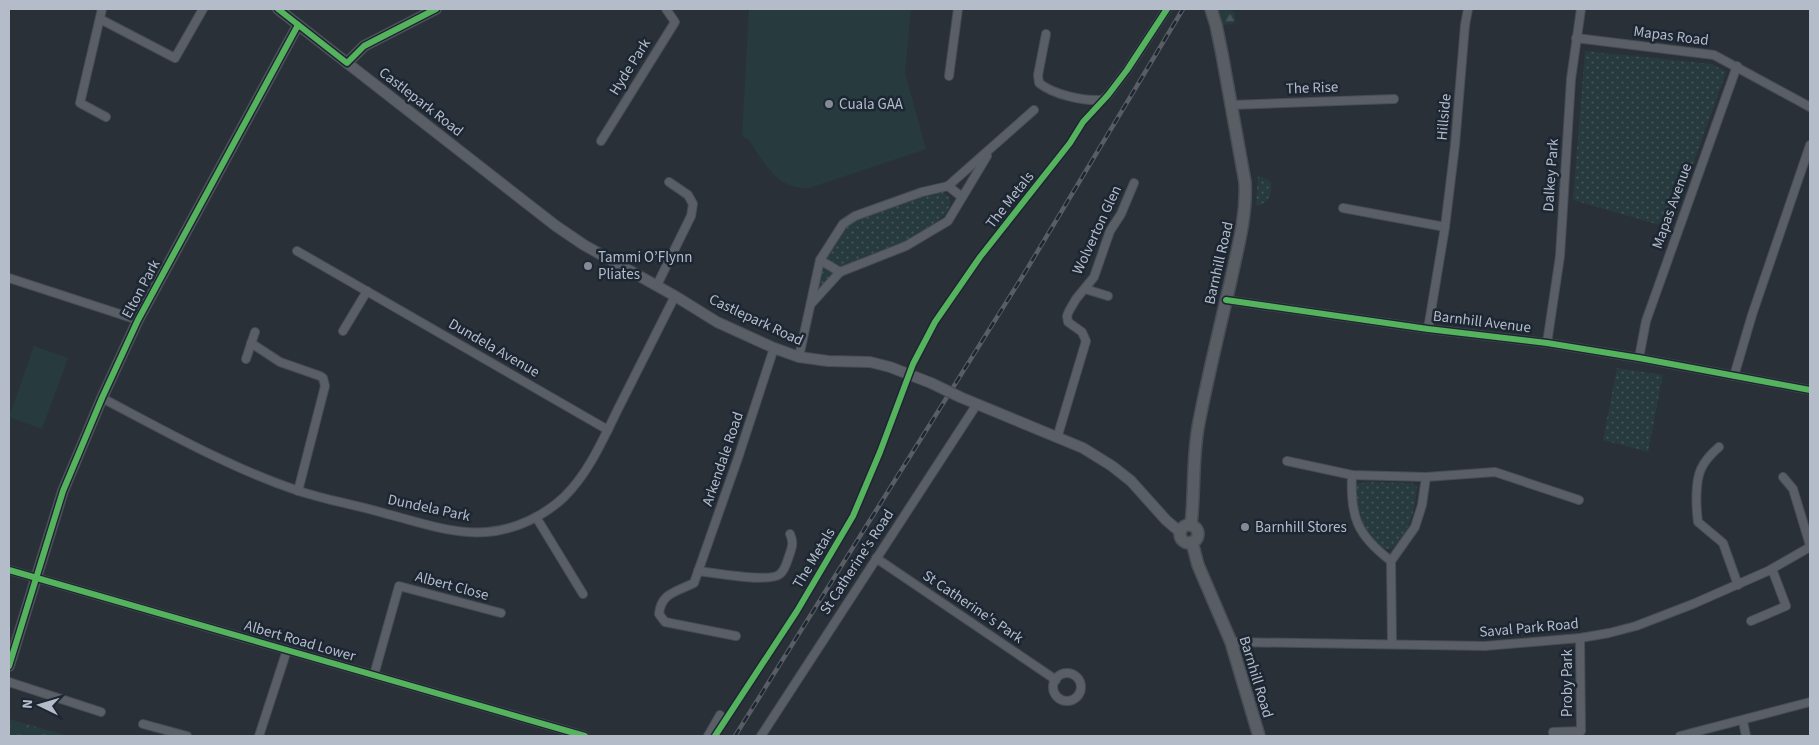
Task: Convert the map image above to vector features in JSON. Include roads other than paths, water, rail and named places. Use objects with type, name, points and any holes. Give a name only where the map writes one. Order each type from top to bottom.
[{"type":"main road","name":"Barnhill Road","points":[[1210,9],[1216,25],[1245,182],[1246,198],[1242,230],[1194,448],[1194,500],[1191,524],[1197,529],[1198,534],[1192,542],[1199,568],[1231,642],[1259,736]]},
{"type":"main road","points":[[1191,524],[1183,526],[1180,532],[1183,541],[1192,542]]},
{"type":"street","points":[[102,9],[80,103],[106,117]]},
{"type":"street","points":[[100,19],[175,58],[203,9]]},
{"type":"street","name":"Castlepark Road","points":[[278,9],[549,221],[584,244],[657,285],[717,322],[774,348],[799,357],[828,361],[870,362],[890,367],[1083,448],[1112,466],[1131,481],[1166,520],[1180,532]]},
{"type":"street","points":[[347,63],[370,42],[436,9]]},
{"type":"street","name":"Hyde Park","points":[[601,141],[675,22],[666,9]]},
{"type":"street","points":[[949,76],[958,9]]},
{"type":"street","points":[[1046,34],[1038,75],[1039,83],[1048,90],[1059,94],[1102,100],[1108,95],[1126,70],[1167,9]]},
{"type":"street","name":"Hillside","points":[[1428,329],[1445,227],[1468,9]]},
{"type":"street","name":"Dalkey Park","points":[[1547,343],[1560,256],[1571,79],[1581,9]]},
{"type":"street","name":"Elton Park","points":[[9,666],[63,491],[102,398],[138,320],[298,25]]},
{"type":"street","name":"Mapas Road","points":[[1576,38],[1714,55],[1738,66],[1810,106]]},
{"type":"street","name":"Mapas Avenue","points":[[1639,358],[1646,321],[1738,66]]},
{"type":"street","name":"The Rise","points":[[1230,105],[1394,99]]},
{"type":"street","points":[[799,357],[820,260],[843,224],[855,216],[922,192],[948,186],[1034,110]]},
{"type":"street","points":[[1734,376],[1752,315],[1810,145]]},
{"type":"street","points":[[809,306],[840,272],[906,246],[948,221],[990,150]]},
{"type":"street","points":[[657,285],[691,216],[694,204],[688,195],[669,182]]},
{"type":"street","name":"Wolverton Glen","points":[[1057,438],[1086,341],[1082,332],[1068,322],[1067,316],[1076,299],[1094,276],[1110,231],[1121,214],[1134,183]]},
{"type":"street","points":[[948,186],[962,197]]},
{"type":"street","points":[[1343,208],[1445,227]]},
{"type":"street","name":"Dundela Avenue","points":[[297,251],[608,430]]},
{"type":"street","points":[[820,260],[840,272]]},
{"type":"street","name":"Elton Park","points":[[9,278],[138,320]]},
{"type":"street","name":"Wolverton Glen","points":[[1085,289],[1108,296]]},
{"type":"street","points":[[343,332],[366,291]]},
{"type":"street","name":"Dundela Park","points":[[102,398],[228,463],[298,491],[418,523],[466,532],[487,532],[508,528],[536,517],[564,498],[576,483],[608,430],[675,296]]},
{"type":"street","name":"Barnhill Avenue","points":[[1226,300],[1428,329],[1547,343],[1810,390]]},
{"type":"street","points":[[246,359],[255,332]]},
{"type":"street","points":[[251,343],[280,362],[317,374],[323,378],[325,386],[298,491]]},
{"type":"street","name":"Arkendale Road","points":[[697,574],[774,348]]},
{"type":"street","name":"St Catherine's Road","points":[[761,736],[977,404]]},
{"type":"street","points":[[1719,447],[1708,456],[1700,470],[1696,510],[1698,522],[1723,543],[1738,585]]},
{"type":"street","points":[[1287,461],[1352,475],[1426,477],[1495,472],[1578,500]]},
{"type":"street","points":[[1352,475],[1352,506],[1356,520],[1366,537],[1378,551],[1391,561]]},
{"type":"street","points":[[1392,644],[1391,561],[1415,527],[1422,505],[1426,477]]},
{"type":"street","points":[[1783,477],[1793,489],[1810,546]]},
{"type":"street","points":[[536,517],[583,594]]},
{"type":"street","points":[[736,636],[665,622],[659,614],[660,605],[664,598],[694,583],[697,574],[757,578],[773,578],[779,575],[784,570],[793,544],[790,534]]},
{"type":"street","name":"Saval Park Road","points":[[1231,642],[1392,644],[1451,647],[1580,638],[1610,633],[1664,616],[1772,569],[1810,546]]},
{"type":"street","name":"St Catherine's Park","points":[[876,558],[1056,680]]},
{"type":"street","points":[[1751,620],[1786,606],[1772,569]]},
{"type":"street","name":"Albert Road Lower","points":[[9,570],[585,736]]},
{"type":"street","name":"Albert Close","points":[[374,676],[399,586],[501,613]]},
{"type":"street","name":"Proby Park","points":[[1553,732],[1581,731],[1580,638]]},
{"type":"street","points":[[259,736],[287,650]]},
{"type":"street","points":[[9,682],[101,712]]},
{"type":"street","points":[[1680,736],[1810,702]]},
{"type":"street","points":[[708,736],[720,715]]},
{"type":"street","points":[[1743,721],[1746,736]]},
{"type":"street","points":[[143,724],[187,736]]},
{"type":"railway","points":[[735,736],[1024,274],[1183,9]]},
{"type":"place","name":"Cuala GAA","points":[[829,104]]},
{"type":"place","name":"Tammi O’Flynn Pliates","points":[[588,266]]},
{"type":"place","name":"Barnhill Stores","points":[[1245,527]]}]
